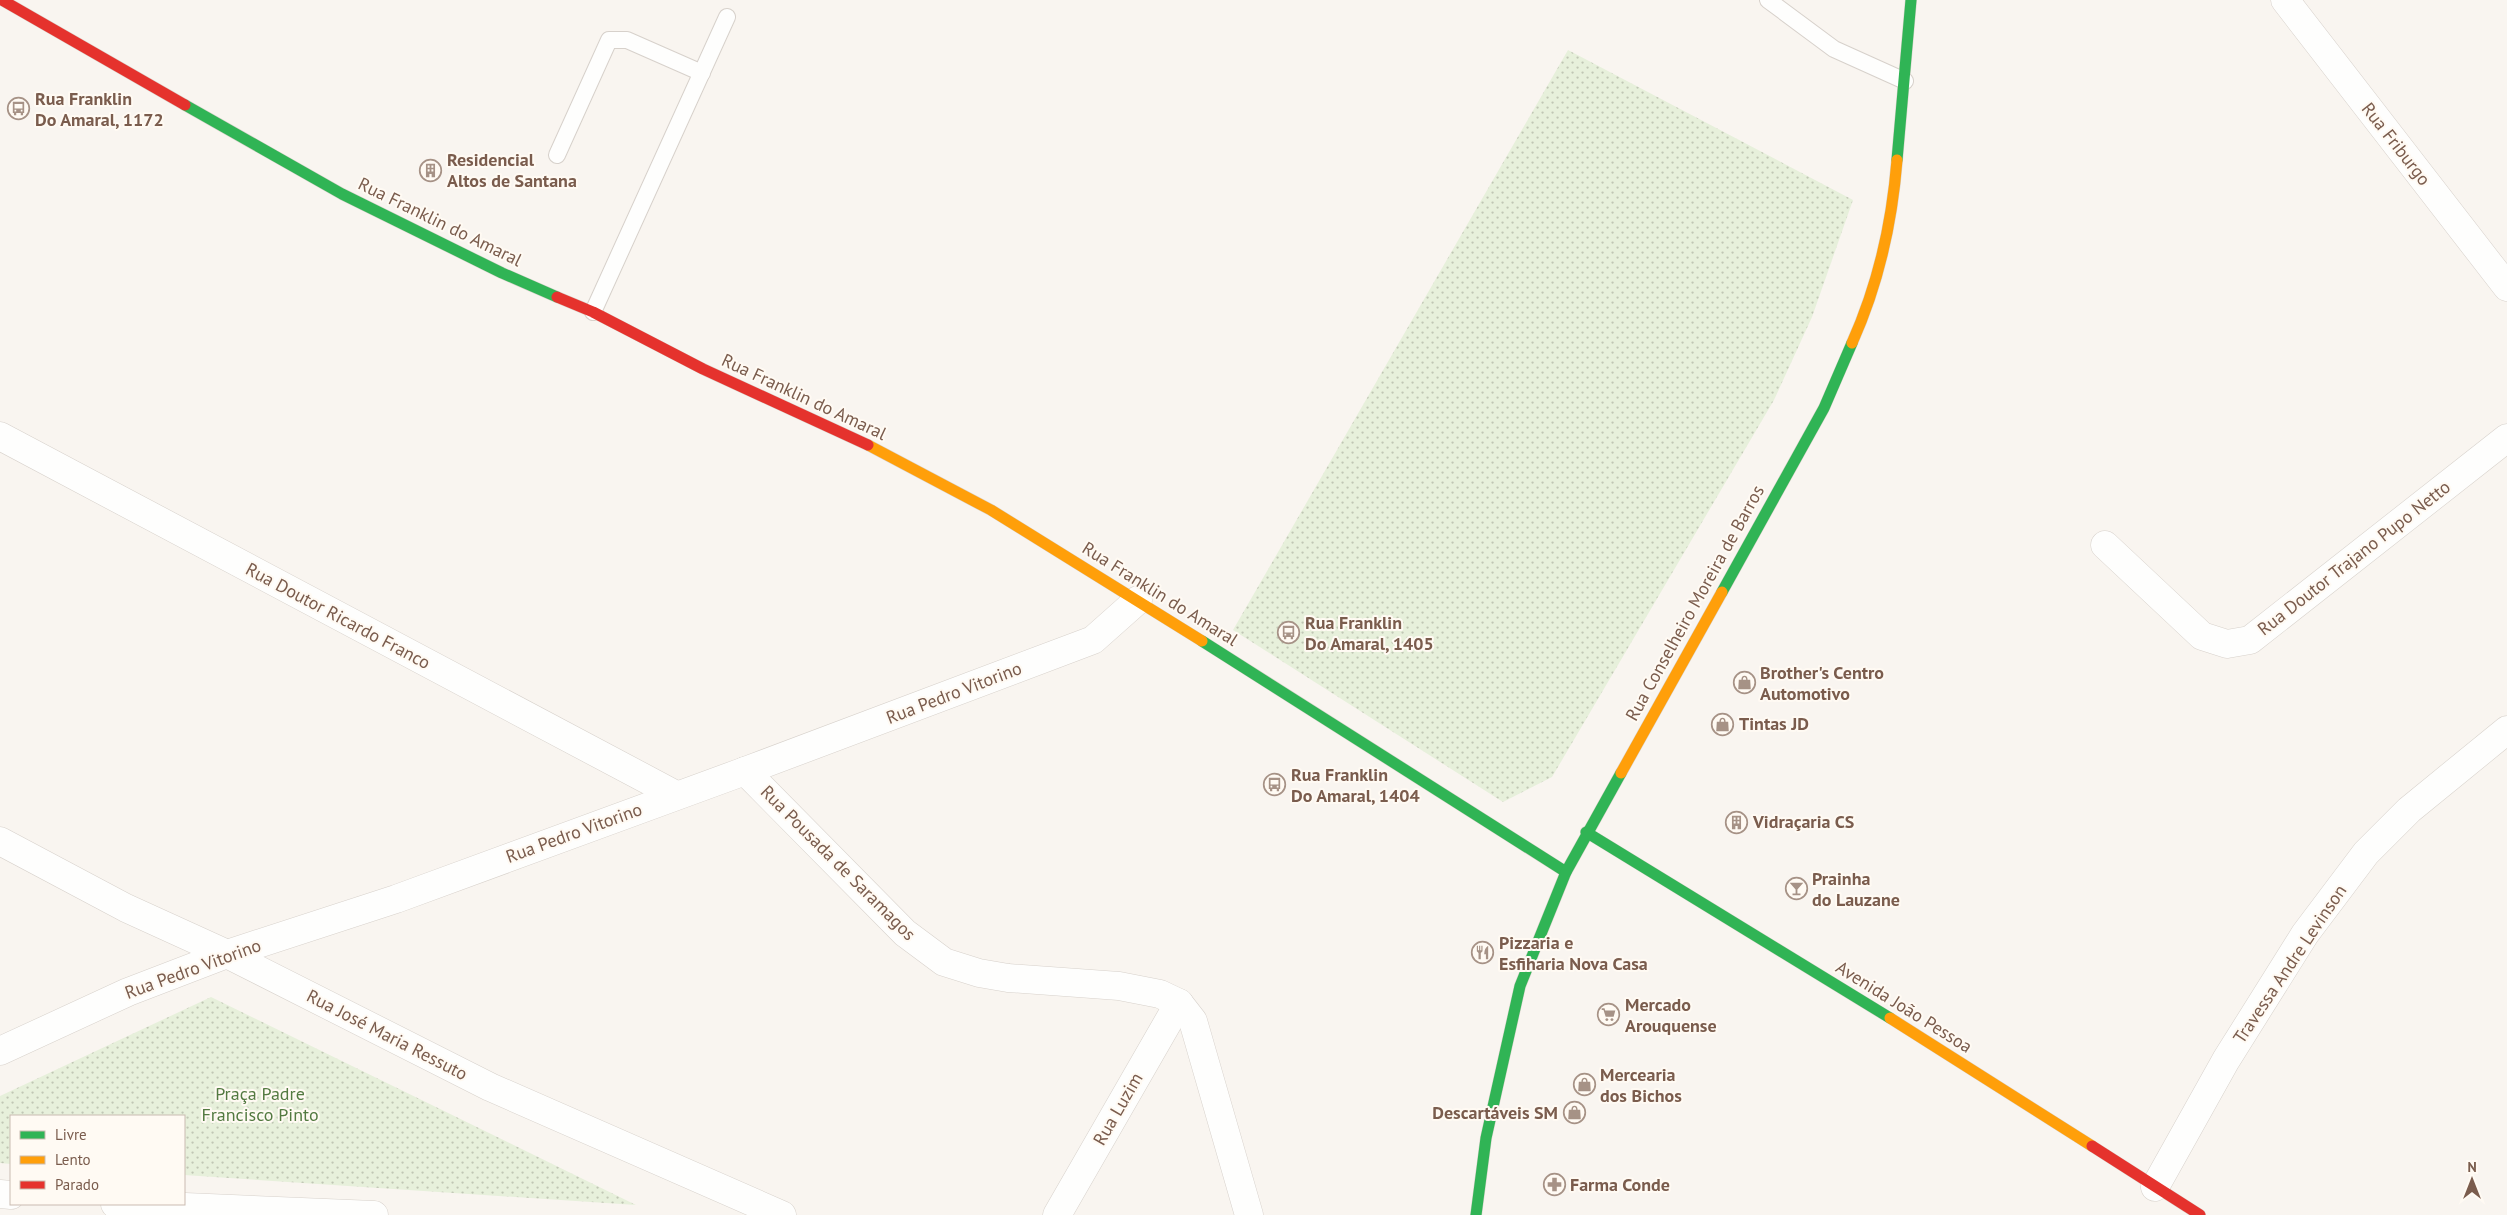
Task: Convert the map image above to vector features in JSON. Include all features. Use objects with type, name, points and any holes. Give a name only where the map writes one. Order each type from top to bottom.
[{"type":"street","name":"Rua Franklin do Amaral","points":[[2,0],[342,194],[502,273],[593,312],[703,369],[855,438],[991,510],[1138,600],[1566,872]]},
{"type":"street","name":"Rua Conselheiro Moreira de Barros","points":[[1478,1214],[1486,1138],[1520,986],[1566,872],[1586,832],[1824,408],[1863,319],[1882,257],[1893,208],[1911,0]]},
{"type":"street","name":"Rua Friburgo","points":[[2285,0],[2507,287]]},
{"type":"street","name":"Rua Doutor Ricardo Franco","points":[[0,436],[676,796]]},
{"type":"street","name":"Rua Doutor Trajano Pupo Netto","points":[[2105,545],[2202,636],[2227,644],[2250,640],[2507,438]]},
{"type":"street","name":"Rua Pedro Vitorino","points":[[0,1050],[128,992],[227,954],[396,899],[745,771],[1093,640],[1138,600]]},
{"type":"street","name":"Travessa Andre Levinson","points":[[2155,1188],[2226,1060],[2305,934],[2366,853],[2409,810],[2507,730]]},
{"type":"street","name":"Rua Pousada de Saramagos","points":[[745,771],[905,933],[944,962],[978,973],[1008,978],[1119,986],[1160,994],[1179,1003]]},
{"type":"street","name":"Avenida João Pessoa","points":[[1586,832],[1838,985],[2200,1215]]},
{"type":"street","name":"Rua José Maria Ressuto","points":[[0,841],[126,908],[227,954],[490,1087],[782,1215]]},
{"type":"street","name":"Rua Luzim","points":[[1057,1215],[1179,1003]]},
{"type":"street","points":[[1179,1003],[1192,1021],[1249,1215]]},
{"type":"street","points":[[138,1205],[374,1215]]},
{"type":"lane","points":[[1768,0],[1834,49],[1905,81]]},
{"type":"lane","points":[[593,312],[727,17]]},
{"type":"lane","points":[[557,155],[610,40],[627,40],[702,73]]},
{"type":"green space","points":[[1568,50],[1853,200],[1812,317],[1774,400],[1552,777],[1503,802],[1233,630]]},
{"type":"green space","name":"Praça Padre Francisco Pinto","points":[[211,997],[636,1205],[185,1175],[185,1115],[10,1115],[10,1164],[0,1163],[0,1096]]},
{"type":"traffic: fast","points":[[1897,160],[1911,0]]},
{"type":"traffic: fast","points":[[185,105],[342,194],[502,273],[557,297]]},
{"type":"traffic: fast","points":[[1722,592],[1824,408],[1852,343]]},
{"type":"traffic: fast","points":[[1202,641],[1566,872]]},
{"type":"traffic: fast","points":[[1476,1215],[1486,1138],[1520,986],[1566,872],[1621,773]]},
{"type":"traffic: fast","points":[[1586,832],[1890,1018]]},
{"type":"traffic: slow","points":[[1852,343],[1869,299],[1882,254],[1892,207],[1897,160]]},
{"type":"traffic: slow","points":[[868,445],[991,510],[1202,641]]},
{"type":"traffic: slow","points":[[1621,773],[1722,592]]},
{"type":"traffic: slow","points":[[1890,1018],[2092,1146]]},
{"type":"traffic: jam","points":[[2,0],[185,105]]},
{"type":"traffic: jam","points":[[557,297],[593,312],[703,369],[868,445]]},
{"type":"traffic: jam","points":[[2092,1146],[2200,1215]]},
{"type":"place","name":"Rua Franklin Do Amaral, 1172","points":[[19,109]]},
{"type":"place","name":"Residencial Altos de Santana","points":[[431,170]]},
{"type":"place","name":"Rua Franklin Do Amaral, 1405","points":[[1289,633]]},
{"type":"place","name":"Brother's Centro Automotivo","points":[[1744,683]]},
{"type":"place","name":"Tintas JD","points":[[1723,724]]},
{"type":"place","name":"Rua Franklin Do Amaral, 1404","points":[[1275,785]]},
{"type":"place","name":"Vidraçaria CS","points":[[1737,822]]},
{"type":"place","name":"Prainha do Lauzane","points":[[1796,889]]},
{"type":"place","name":"Pizzaria e Esfiharia Nova Casa","points":[[1483,953]]},
{"type":"place","name":"Mercado Arouquense","points":[[1609,1015]]},
{"type":"place","name":"Mercearia dos Bichos","points":[[1584,1085]]},
{"type":"place","name":"Descartáveis SM","points":[[1574,1113]]},
{"type":"place","name":"Farma Conde","points":[[1554,1185]]}]
